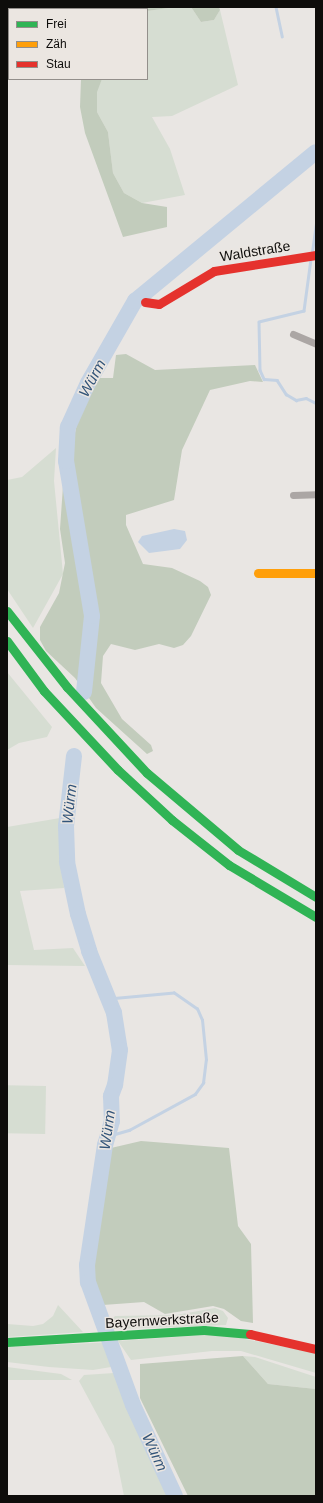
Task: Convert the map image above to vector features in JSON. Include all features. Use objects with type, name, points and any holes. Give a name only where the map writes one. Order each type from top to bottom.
[{"type":"main road","name":"Waldstraße","points":[[145,302],[158,304],[170,299],[214,271],[313,256]]},
{"type":"main road","points":[[258,573],[316,573]]},
{"type":"main road","points":[[7,612],[66,687],[147,773],[184,806],[238,850],[316,897]]},
{"type":"main road","points":[[7,641],[44,691],[118,770],[172,820],[230,866],[277,896],[316,917]]},
{"type":"main road","name":"Bayernwerkstraße","points":[[7,1342],[219,1330],[246,1333],[316,1349]]},
{"type":"street","points":[[293,334],[315,341]]},
{"type":"street","points":[[293,495],[316,494]]},
{"type":"shaded area","points":[[176,7],[191,7],[201,22],[214,20],[220,10],[238,85],[172,116],[152,117],[170,149],[185,195],[142,203],[124,193],[113,173],[108,132],[97,112],[96,92],[102,80],[148,80],[148,11]]},
{"type":"shaded area","points":[[56,448],[54,481],[63,574],[33,628],[7,589],[7,480],[22,477]]},
{"type":"shaded area","points":[[7,672],[52,727],[47,737],[19,743],[7,750]]},
{"type":"shaded area","points":[[60,818],[64,888],[20,891],[34,950],[73,948],[85,966],[7,965],[7,827]]},
{"type":"shaded area","points":[[7,1085],[46,1086],[45,1134],[7,1133]]},
{"type":"shaded area","points":[[58,1305],[83,1332],[7,1337],[7,1324],[33,1326],[43,1324],[53,1316]]},
{"type":"shaded area","points":[[215,1308],[223,1311],[228,1318],[226,1325],[114,1329],[112,1319],[115,1316],[176,1315]]},
{"type":"shaded area","points":[[220,1334],[316,1353],[316,1373],[241,1351],[212,1351],[131,1360],[118,1341]]},
{"type":"shaded area","points":[[114,1342],[124,1362],[111,1367],[93,1370],[7,1362],[7,1347]]},
{"type":"shaded area","points":[[243,1356],[255,1357],[316,1377],[316,1389],[268,1384]]},
{"type":"shaded area","points":[[7,1367],[61,1374],[72,1380],[7,1380]]},
{"type":"shaded area","points":[[114,1373],[169,1496],[124,1496],[114,1446],[79,1381],[84,1375]]},
{"type":"green space","points":[[176,7],[148,11],[148,8],[83,8]]},
{"type":"green space","points":[[191,7],[219,7],[220,10],[214,20],[201,22]]},
{"type":"green space","points":[[81,80],[102,80],[97,92],[97,112],[108,132],[113,173],[124,193],[142,203],[167,207],[167,227],[123,237],[85,133],[80,107]]},
{"type":"green space","points":[[126,354],[155,370],[255,365],[263,382],[250,381],[210,390],[182,450],[174,500],[126,515],[126,525],[143,564],[172,568],[200,581],[208,587],[211,595],[191,636],[183,645],[174,648],[159,644],[135,650],[111,644],[103,656],[101,683],[122,719],[151,745],[153,751],[147,754],[96,708],[75,678],[46,651],[40,640],[40,627],[59,593],[65,563],[60,529],[63,486],[79,415],[92,385],[98,378],[113,378],[116,355]]},
{"type":"green space","points":[[141,1141],[229,1148],[238,1226],[251,1244],[253,1323],[241,1321],[224,1309],[213,1306],[165,1314],[144,1302],[103,1305],[94,1280],[95,1250],[111,1148]]},
{"type":"green space","points":[[243,1356],[268,1384],[316,1389],[316,1496],[188,1496],[140,1398],[140,1364]]},
{"type":"water","points":[[174,529],[185,531],[187,540],[180,549],[149,553],[138,542],[142,536]]},
{"type":"waterway","points":[[276,7],[282,36]]},
{"type":"waterway","name":"Würm","points":[[84,692],[92,616],[66,461],[68,427],[88,383],[135,301],[316,152]]},
{"type":"waterway","points":[[312,252],[316,222]]},
{"type":"waterway","points":[[311,259],[304,311],[259,322],[260,370],[264,379],[277,380],[286,394],[296,400],[306,398],[316,403]]},
{"type":"waterway","name":"Würm","points":[[74,756],[66,826],[67,862],[78,914],[89,951],[114,1013],[120,1050],[115,1085],[111,1096],[112,1121],[105,1145],[87,1265],[88,1282],[133,1405],[175,1496]]},
{"type":"waterway","points":[[108,1136],[129,1130],[195,1094],[203,1083],[206,1060],[202,1020],[197,1009],[174,993],[109,999]]},
{"type":"traffic: fast","points":[[7,611],[67,687],[147,773],[238,850],[316,897]]},
{"type":"traffic: fast","points":[[7,641],[44,691],[118,770],[172,820],[229,865],[316,917]]},
{"type":"traffic: fast","points":[[7,1342],[204,1330],[250,1334]]},
{"type":"traffic: slow","points":[[258,573],[316,573]]},
{"type":"traffic: jam","points":[[145,302],[159,304],[214,271],[316,255]]},
{"type":"traffic: jam","points":[[250,1334],[316,1349]]}]
